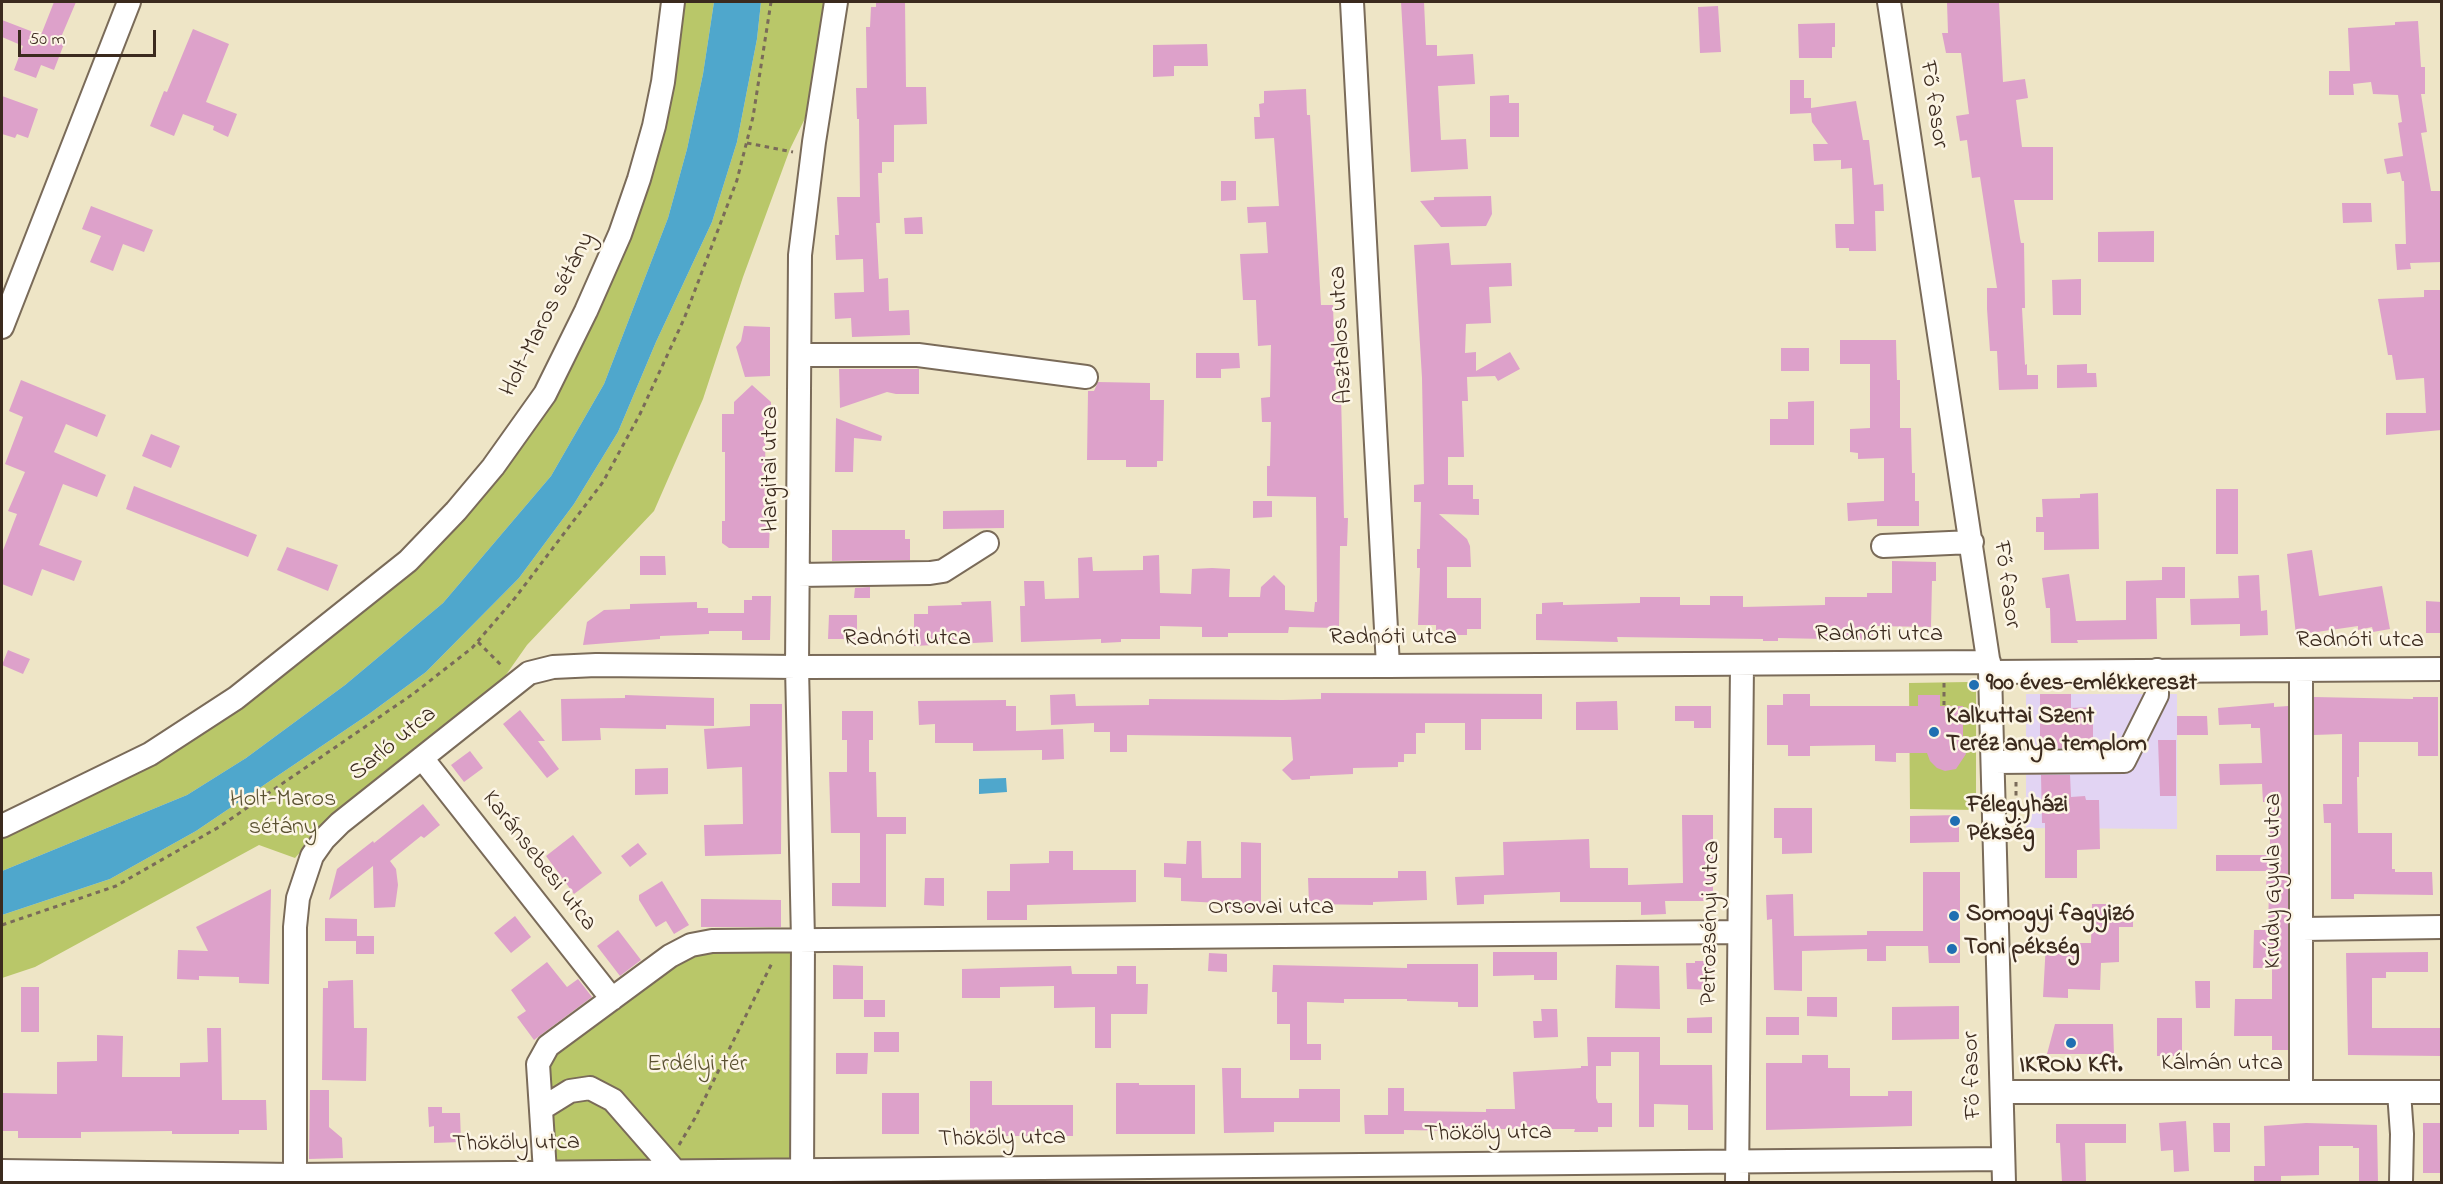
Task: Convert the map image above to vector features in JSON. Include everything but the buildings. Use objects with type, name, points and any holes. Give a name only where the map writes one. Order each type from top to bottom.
[{"type":"street","points":[[2,327],[129,2]]},
{"type":"street","name":"Holt-Maros sétány","points":[[2,826],[150,754],[236,699],[408,561],[456,511],[493,467],[545,394],[586,311],[620,234],[654,126],[663,82],[673,2]]},
{"type":"street","name":"Hargitai utca","points":[[793,940],[801,255],[812,156],[836,2]]},
{"type":"street","name":"Asztalos utca","points":[[1352,2],[1388,666]]},
{"type":"street","name":"Fő fasor","points":[[1889,2],[1990,667],[2004,1182]]},
{"type":"street","points":[[800,355],[918,355],[1086,377]]},
{"type":"street","points":[[1883,546],[1971,542]]},
{"type":"street","points":[[798,575],[943,571],[987,543]]},
{"type":"street","name":"Radnóti utca","points":[[797,667],[1742,664],[2157,670],[2442,669]]},
{"type":"street","name":"Petrozsényi utca","points":[[1737,1182],[1742,664]]},
{"type":"street","name":"Sarló utca","points":[[295,1179],[295,927],[298,898],[305,874],[312,856],[324,839],[340,823],[529,673],[553,667],[596,665],[797,667]]},
{"type":"street","points":[[1993,762],[2124,761],[2157,695],[2157,670]]},
{"type":"street","name":"Krúdy Gyula utca","points":[[2301,670],[2301,1092]]},
{"type":"street","name":"Karánsebesi utca","points":[[422,758],[612,999]]},
{"type":"street","points":[[2302,929],[2442,927]]},
{"type":"street","name":"Orsovai utca","points":[[793,940],[1739,932]]},
{"type":"street","points":[[544,1172],[538,1064],[548,1046],[670,956],[691,945],[712,941],[793,940],[806,1178]]},
{"type":"street","points":[[541,1109],[570,1091],[590,1088],[613,1100],[671,1165]]},
{"type":"street","name":"Kálmán utca","points":[[2002,1092],[2442,1092]]},
{"type":"street","points":[[2399,1092],[2402,1134],[2401,1182]]},
{"type":"street","name":"Thököly utca","points":[[2,1171],[295,1179],[544,1172],[671,1165],[806,1178],[1737,1160],[2004,1159]]},
{"type":"path","points":[[2,926],[116,886],[219,827],[413,694],[477,642],[515,598],[603,482],[640,414],[684,319],[737,180],[764,58],[771,2]]},
{"type":"path","points":[[747,143],[812,156]]},
{"type":"path","points":[[477,642],[492,656]]},
{"type":"path","points":[[671,1165],[678,1147],[793,940]]},
{"type":"shaded area","points":[[2026,694],[2177,694],[2177,829],[2026,828]]},
{"type":"green space","name":"Holt-Maros sétány","points":[[673,2],[714,2],[703,74],[687,149],[668,218],[604,384],[551,476],[443,603],[345,685],[246,758],[187,795],[2,871],[2,826],[150,754],[388,578],[493,467],[620,234]]},
{"type":"green space","name":"Holt-Maros sétány","points":[[761,2],[827,2],[813,102],[790,149],[743,277],[703,399],[654,511],[527,645],[501,682],[336,812],[295,858],[259,845],[35,967],[2,978],[2,915],[110,879],[196,831],[369,714],[426,672],[519,578],[574,504],[618,432],[656,342],[712,222],[737,142],[757,39]]},
{"type":"green space","points":[[1968,682],[1976,691],[1976,810],[1910,809],[1909,683]]},
{"type":"green space","name":"Erdélyi tér","points":[[803,940],[801,1169],[545,1172],[548,1046],[670,956]]},
{"type":"water","points":[[714,2],[761,2],[757,39],[737,142],[712,222],[656,342],[618,432],[574,504],[519,578],[426,672],[369,714],[196,831],[110,879],[2,915],[2,871],[187,795],[246,758],[345,685],[443,603],[551,476],[604,384],[668,218],[687,149],[703,74]]},
{"type":"water","points":[[1006,778],[1007,792],[979,794],[979,779]]},
{"type":"place","name":"900 éves-emlékkereszt","points":[[1974,685]]},
{"type":"place","name":"Kalkuttai Szent Teréz anya templom","points":[[1934,732]]},
{"type":"place","name":"Félegyházi Pékség","points":[[1955,821]]},
{"type":"place","name":"Somogyi fagyizó","points":[[1954,916]]},
{"type":"place","name":"Toni pékség","points":[[1952,949]]},
{"type":"place","name":"IKRON Kft.","points":[[2071,1043]]}]
